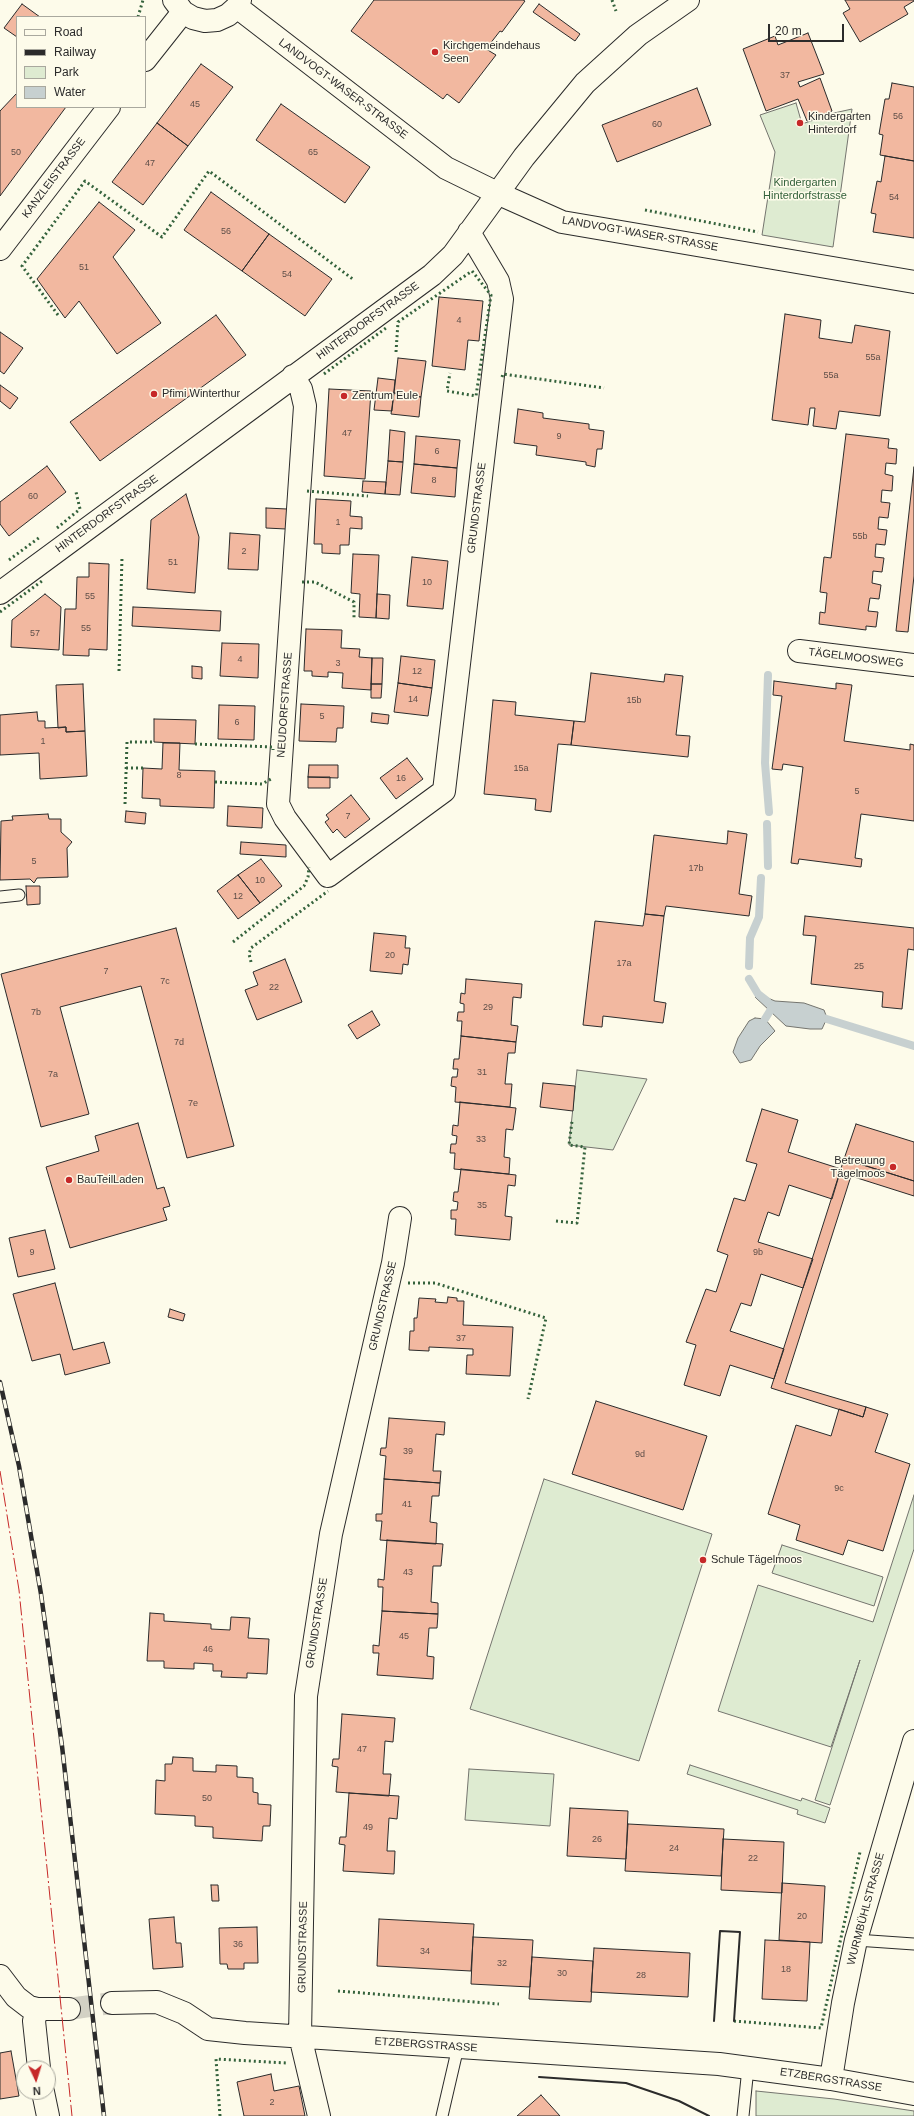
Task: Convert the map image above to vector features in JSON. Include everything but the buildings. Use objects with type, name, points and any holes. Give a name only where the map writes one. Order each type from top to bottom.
[{"type":"street","name":"HINTERDORFSTRASSE","points":[[0,593],[432,275],[453,255],[497,193],[584,83],[638,35],[688,0]]},
{"type":"street","name":"LANDVOGT-WASER-STRASSE","points":[[238,3],[446,168],[562,222],[914,282]]},
{"type":"street","points":[[146,58],[178,6],[193,18],[205,21],[217,20],[228,15],[238,3]]},
{"type":"street","name":"KANZLEISTRASSE","points":[[0,249],[108,108]]},
{"type":"street","name":"GRUNDSTRASSE","points":[[444,791],[502,299],[498,281],[469,232]]},
{"type":"street","name":"NEUDORFSTRASSE","points":[[293,376],[301,389],[305,406],[278,804],[285,818],[328,876],[444,791]]},
{"type":"street","name":"TÄGELMOOSWEG","points":[[799,651],[914,665]]},
{"type":"street","name":"GRUNDSTRASSE","points":[[318,2116],[300,2036],[306,1696],[330,1534],[392,1271],[400,1218]]},
{"type":"street","name":"WURMBÜHLSTRASSE","points":[[832,2079],[843,2003],[856,1940],[914,1741]]},
{"type":"street","points":[[0,1976],[16,1997],[29,2007],[37,2009],[69,2010]]},
{"type":"street","name":"ETZBERGSTRASSE","points":[[112,2003],[157,2002],[184,2013],[208,2029],[748,2068],[832,2079],[914,2094]]},
{"type":"street","points":[[37,2009],[34,2021],[38,2060]]},
{"type":"street","points":[[45,2100],[48,2116]]},
{"type":"lane","points":[[0,897],[19,895]]},
{"type":"lane","points":[[856,1940],[914,1944]]},
{"type":"lane","points":[[442,2116],[458,2047]]},
{"type":"lane","points":[[743,2116],[748,2068]]},
{"type":"green space","name":"Kindergarten Hinterdorfstrasse","points":[[796,103],[802,124],[834,113],[852,109],[833,247],[762,235],[775,152],[760,115]]},
{"type":"green space","points":[[577,1070],[647,1079],[613,1150],[569,1145]]},
{"type":"green space","points":[[544,1479],[712,1534],[639,1761],[470,1709]]},
{"type":"green space","points":[[914,1495],[914,1549],[830,1805],[815,1800],[860,1660],[831,1747],[718,1711],[758,1585],[873,1622]]},
{"type":"green space","points":[[782,1545],[883,1577],[874,1606],[772,1573]]},
{"type":"green space","points":[[690,1765],[801,1801],[802,1798],[830,1808],[825,1823],[797,1814],[798,1810],[687,1774]]},
{"type":"green space","points":[[469,1769],[554,1774],[550,1826],[465,1820]]},
{"type":"green space","points":[[756,2091],[834,2099],[914,2111],[914,2116],[756,2116]]},
{"type":"water","points":[[758,994],[775,1001],[804,1003],[824,1010],[827,1018],[822,1029],[786,1026],[755,997]]},
{"type":"water","points":[[755,1018],[765,1019],[775,1031],[760,1046],[751,1060],[740,1063],[733,1052],[738,1038],[749,1021]]},
{"type":"waterway","points":[[768,675],[765,763],[769,812]]},
{"type":"waterway","points":[[767,824],[768,866]]},
{"type":"waterway","points":[[749,966],[750,938],[759,917],[761,878]]},
{"type":"waterway","points":[[749,979],[758,994],[767,1001]]},
{"type":"waterway","points":[[765,1019],[773,1006]]},
{"type":"waterway","points":[[817,1016],[914,1046]]},
{"type":"tunnel","points":[[69,2009],[112,2003]]},
{"type":"railway","points":[[0,1382],[19,1466],[41,1594],[62,1746],[104,2116]]},
{"type":"hedge","points":[[138,16],[143,0]]},
{"type":"hedge","points":[[612,0],[616,11]]},
{"type":"hedge","points":[[58,315],[22,266],[85,181],[162,237],[209,171],[354,280]]},
{"type":"hedge","points":[[645,210],[758,232]]},
{"type":"hedge","points":[[396,352],[398,322],[472,271],[491,295],[476,396],[447,391],[450,373]]},
{"type":"hedge","points":[[324,374],[386,328]]},
{"type":"hedge","points":[[502,377],[503,374],[604,388]]},
{"type":"hedge","points":[[307,491],[368,496]]},
{"type":"hedge","points":[[57,528],[80,509],[76,492]]},
{"type":"hedge","points":[[9,560],[40,537]]},
{"type":"hedge","points":[[119,671],[122,557]]},
{"type":"hedge","points":[[0,612],[42,581]]},
{"type":"hedge","points":[[302,582],[315,582],[354,602],[354,619]]},
{"type":"hedge","points":[[125,804],[127,742],[154,742]]},
{"type":"hedge","points":[[195,744],[273,747],[273,750]]},
{"type":"hedge","points":[[126,768],[143,768]]},
{"type":"hedge","points":[[215,782],[262,784],[271,779]]},
{"type":"hedge","points":[[233,942],[304,886],[308,877],[309,867]]},
{"type":"hedge","points":[[251,962],[249,954],[251,948],[328,891]]},
{"type":"hedge","points":[[556,1221],[577,1223],[585,1147],[569,1145],[572,1121]]},
{"type":"hedge","points":[[408,1283],[435,1283],[546,1318],[528,1399]]},
{"type":"hedge","points":[[734,2021],[821,2028],[860,1852]]},
{"type":"hedge","points":[[338,1991],[499,2004]]},
{"type":"hedge","points":[[220,2116],[216,2059],[286,2063]]},
{"type":"wall","points":[[714,2021],[720,1931],[740,1932],[734,2021]]},
{"type":"wall","points":[[539,2077],[626,2083],[679,2101],[709,2116]]},
{"type":"power","points":[[0,1471],[19,1590],[72,2116]]},
{"type":"place","name":"Kirchgemeindehaus Seen","points":[[435,52]]},
{"type":"place","name":"Kindergarten Hinterdorf","points":[[800,123]]},
{"type":"place","name":"Pfimi Winterthur","points":[[154,394]]},
{"type":"place","name":"Zentrum Eule","points":[[344,396]]},
{"type":"place","name":"Betreuung Tägelmoos","points":[[893,1167]]},
{"type":"place","name":"BauTeilLaden","points":[[69,1180]]},
{"type":"place","name":"Schule Tägelmoos","points":[[703,1560]]}]
